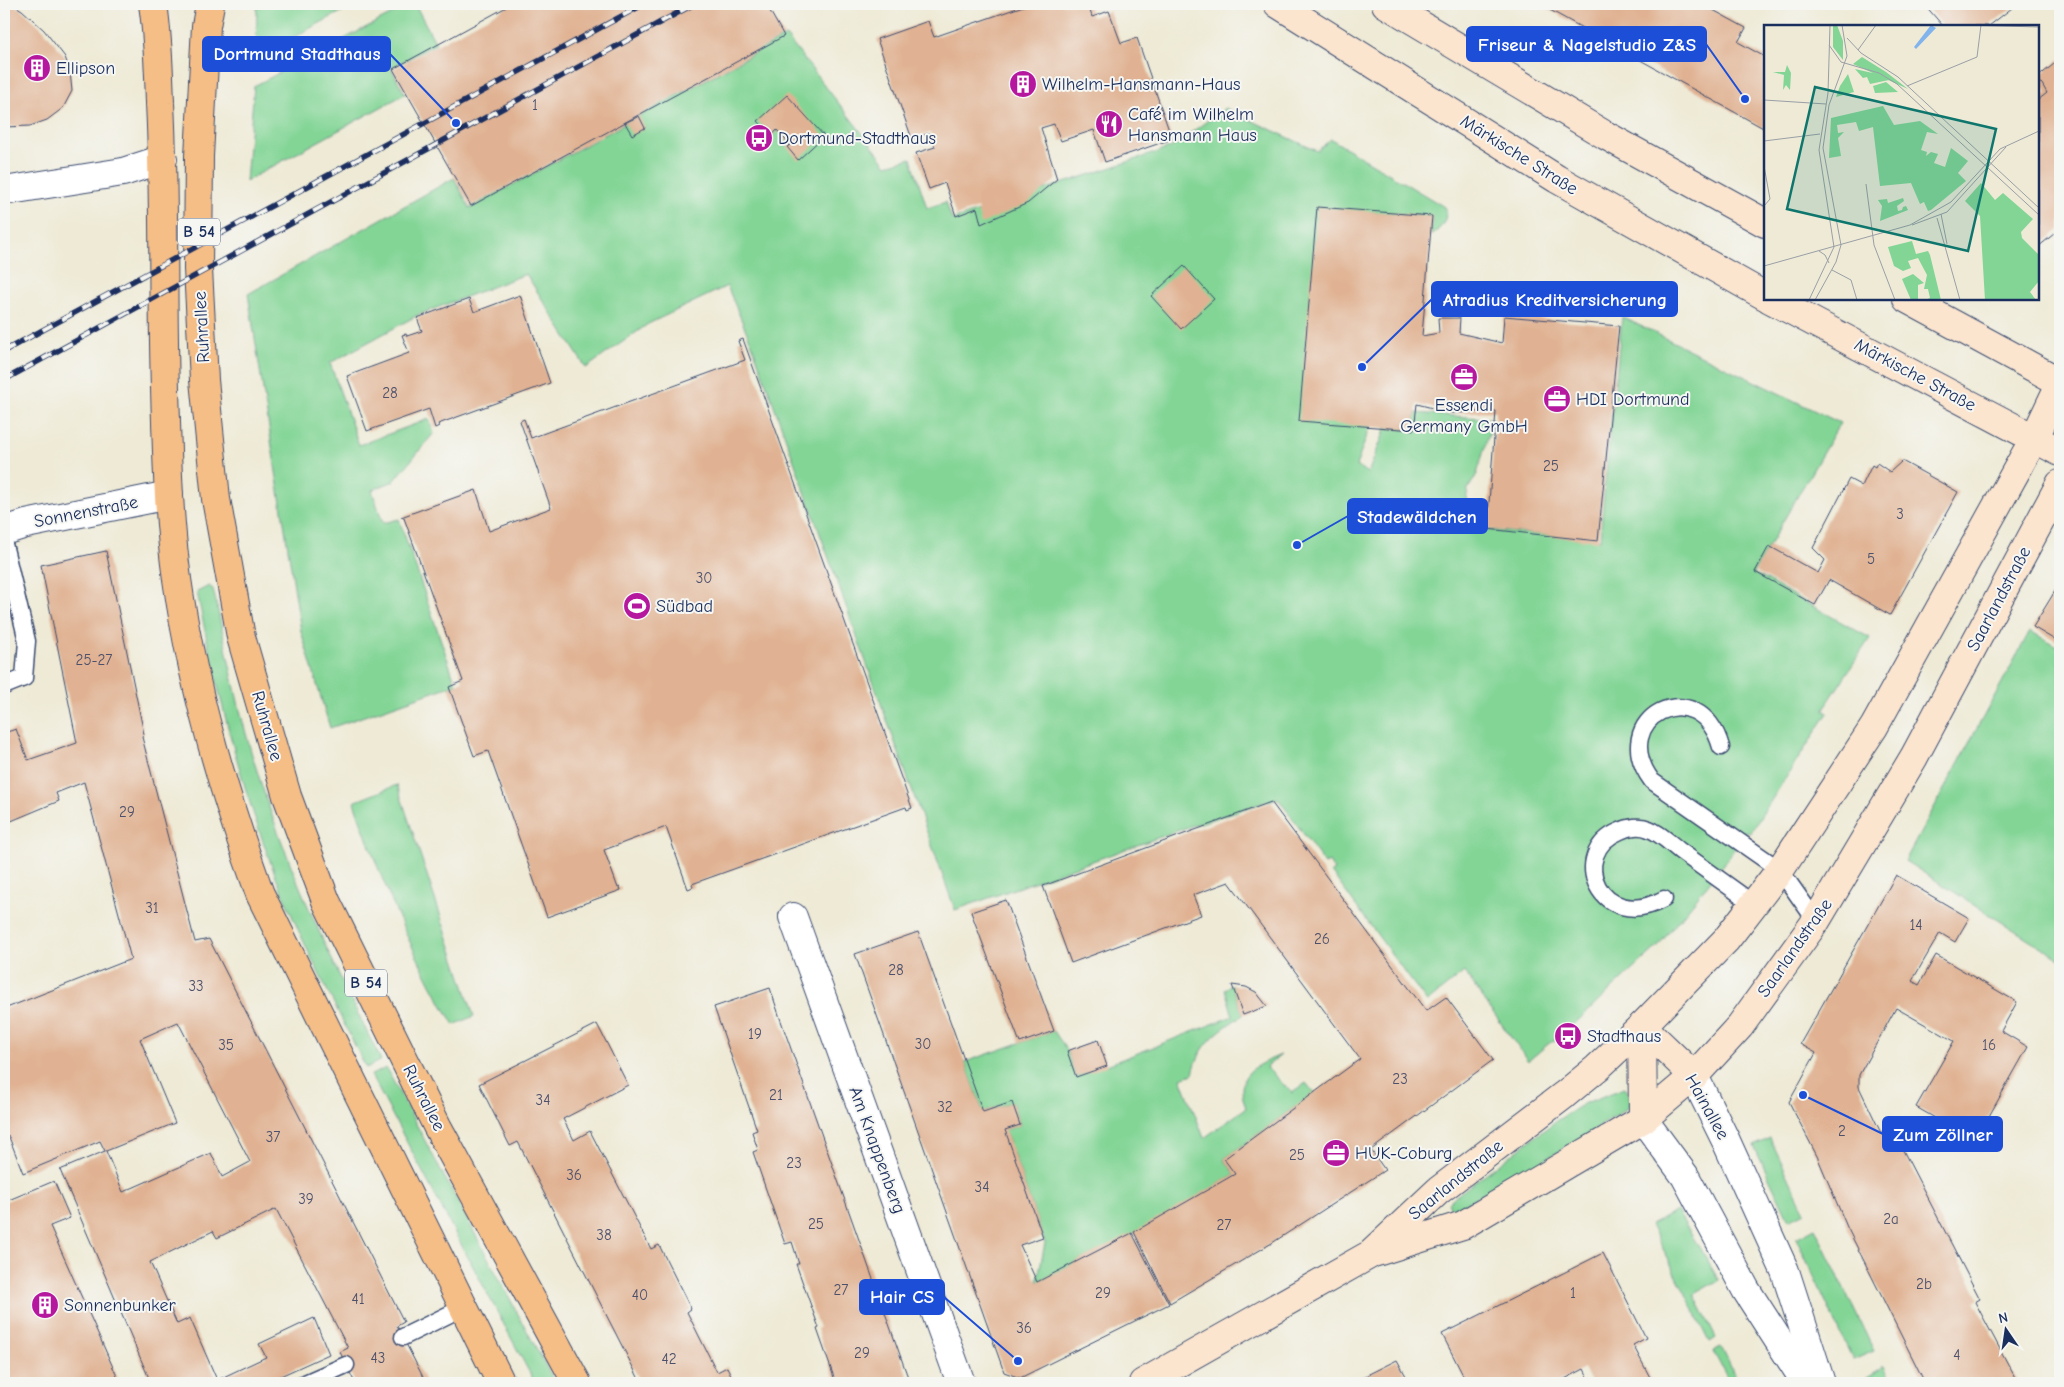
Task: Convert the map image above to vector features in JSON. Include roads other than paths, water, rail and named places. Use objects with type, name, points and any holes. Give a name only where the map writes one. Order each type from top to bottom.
[{"type":"main road","name":"Ruhrallee","points":[[153,4],[157,30],[163,159],[165,387],[169,496],[177,578],[196,678],[224,786],[260,894],[502,1383]]},
{"type":"main road","name":"Ruhrallee","points":[[210,4],[206,26],[199,156],[198,269],[204,380],[216,499],[241,637],[287,796],[326,901],[437,1126],[577,1383]]},
{"type":"street","name":"Märkische Straße","points":[[1278,4],[1557,179],[1764,295]]},
{"type":"street","points":[[1386,4],[1605,135],[1764,222]]},
{"type":"street","points":[[4,191],[123,172],[163,159]]},
{"type":"street","name":"Märkische Straße","points":[[1772,300],[2035,437],[2060,452]]},
{"type":"street","points":[[1909,300],[2060,383]]},
{"type":"street","name":"Saarlandstraße","points":[[1370,1254],[1438,1191],[1564,1095],[1642,1026],[1726,940],[1755,905],[1874,727],[2035,437],[2060,383]]},
{"type":"street","name":"Saarlandstraße","points":[[1142,1383],[1370,1254],[1463,1225],[1643,1119],[1694,1076],[1740,1026],[1816,921],[1914,758],[2060,484]]},
{"type":"street","name":"Sonnenstraße","points":[[4,531],[26,524],[169,496]]},
{"type":"street","name":"Am Knappenberg","points":[[793,917],[961,1383]]},
{"type":"street","points":[[1642,1026],[1643,1119],[1685,1176],[1746,1290],[1806,1383]]},
{"type":"street","name":"Hainallee","points":[[1642,1026],[1694,1076],[1785,1271],[1821,1383]]},
{"type":"lane","points":[[4,544],[27,641],[24,678],[4,686]]},
{"type":"lane","points":[[1721,747],[1716,731],[1704,717],[1690,708],[1675,707],[1666,708],[1649,720],[1642,729],[1638,746],[1642,766],[1652,781],[1780,870],[1816,921]]},
{"type":"lane","points":[[1664,899],[1653,906],[1629,909],[1611,902],[1603,895],[1594,876],[1593,864],[1595,854],[1605,839],[1628,828],[1651,829],[1755,905]]},
{"type":"lane","points":[[403,1337],[464,1307]]},
{"type":"lane","points":[[305,1383],[346,1365]]},
{"type":"railway","points":[[4,351],[644,4]]},
{"type":"railway","points":[[4,380],[694,4]]},
{"type":"place","name":"Ellipson","points":[[37,68]]},
{"type":"place","name":"Wilhelm-Hansmann-Haus","points":[[1023,84]]},
{"type":"place","name":"Friseur & Nagelstudio Z&S","points":[[1745,99]]},
{"type":"place","name":"Dortmund Stadthaus","points":[[456,123]]},
{"type":"place","name":"Café im Wilhelm Hansmann Haus","points":[[1109,124]]},
{"type":"place","name":"Dortmund-Stadthaus","points":[[759,138]]},
{"type":"place","name":"Atradius Kreditversicherung","points":[[1362,367]]},
{"type":"place","name":"Essendi Germany GmbH","points":[[1464,377]]},
{"type":"place","name":"HDI Dortmund","points":[[1557,399]]},
{"type":"place","name":"Stadewäldchen","points":[[1297,545]]},
{"type":"place","name":"Südbad","points":[[637,606]]},
{"type":"place","name":"Stadthaus","points":[[1568,1036]]},
{"type":"place","name":"Zum Zöllner","points":[[1803,1095]]},
{"type":"place","name":"HUK-Coburg","points":[[1336,1153]]},
{"type":"place","name":"Sonnenbunker","points":[[45,1305]]},
{"type":"place","name":"Hair CS","points":[[1018,1361]]}]
